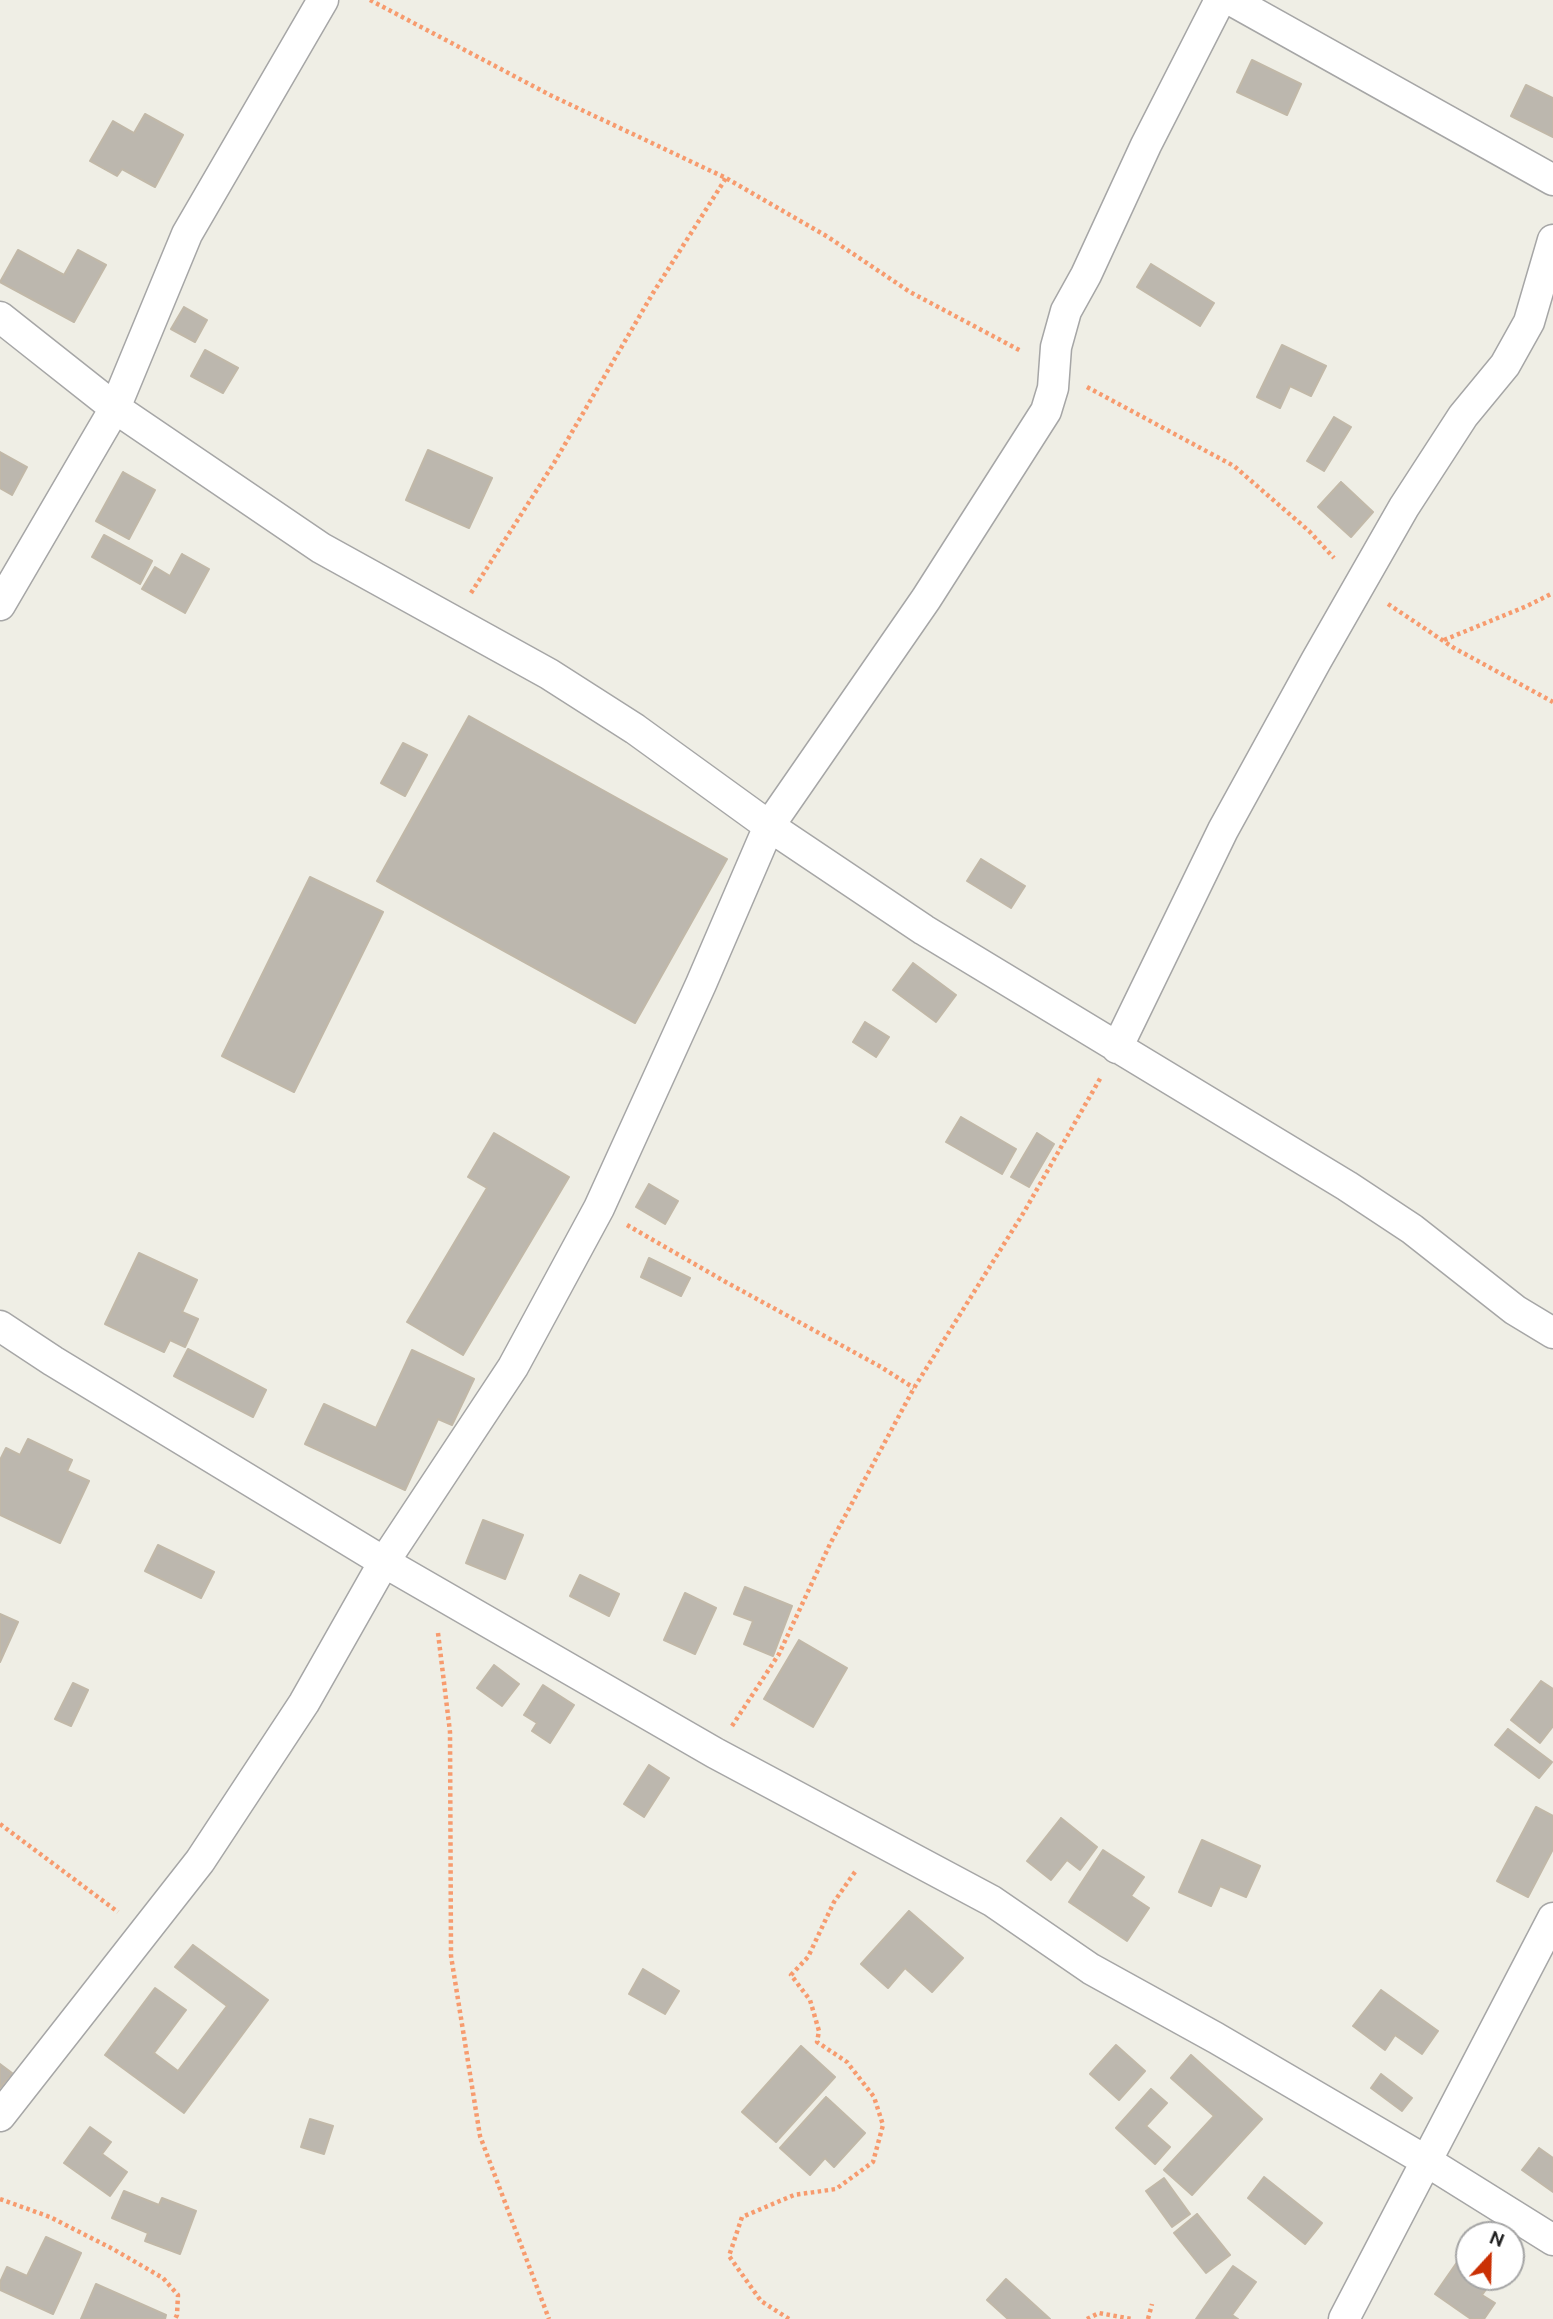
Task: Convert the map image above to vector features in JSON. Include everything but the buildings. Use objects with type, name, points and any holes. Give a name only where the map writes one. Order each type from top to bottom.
[{"type":"street","points":[[0,605],[115,408],[187,234],[323,0]]},
{"type":"street","points":[[0,2116],[200,1861],[304,1703],[384,1562],[513,1367],[599,1208],[701,984],[769,826],[926,599],[1046,411],[1053,388],[1056,347],[1066,312],[1146,145],[1220,0]]},
{"type":"street","points":[[1231,0],[1553,180]]},
{"type":"street","points":[[1117,1048],[1223,830],[1360,584],[1404,507],[1463,416],[1506,365],[1529,322],[1553,240]]},
{"type":"street","points":[[0,317],[115,408],[321,548],[549,674],[635,729],[769,826],[924,930],[1347,1186],[1412,1229],[1515,1310],[1553,1333]]},
{"type":"street","points":[[0,1326],[384,1562],[715,1753],[992,1901],[1091,1969],[1216,2038],[1428,2162],[1553,2240]]},
{"type":"street","points":[[1344,2319],[1553,1918]]},
{"type":"path","points":[[370,0],[550,95],[726,177],[828,237],[910,292],[1234,466],[1309,531],[1360,584],[1443,640],[1553,702]]},
{"type":"path","points":[[454,621],[554,463],[653,293],[726,177]]},
{"type":"path","points":[[1443,640],[1553,593]]},
{"type":"path","points":[[715,1753],[779,1654],[830,1544],[914,1388],[1024,1212],[1117,1048]]},
{"type":"path","points":[[599,1208],[914,1388]]},
{"type":"path","points":[[432,1590],[450,1732],[451,1956],[480,2136],[549,2319]]},
{"type":"path","points":[[0,1824],[143,1933]]},
{"type":"path","points":[[789,2319],[761,2301],[729,2256],[742,2217],[794,2195],[835,2189],[873,2162],[883,2125],[874,2097],[847,2062],[817,2042],[819,2031],[810,2000],[790,1975],[808,1957],[834,1902],[878,1840]]},
{"type":"path","points":[[0,2199],[50,2217],[163,2278],[178,2295],[175,2319]]},
{"type":"path","points":[[1148,2319],[1152,2304]]},
{"type":"path","points":[[1087,2319],[1100,2313],[1132,2319]]}]
